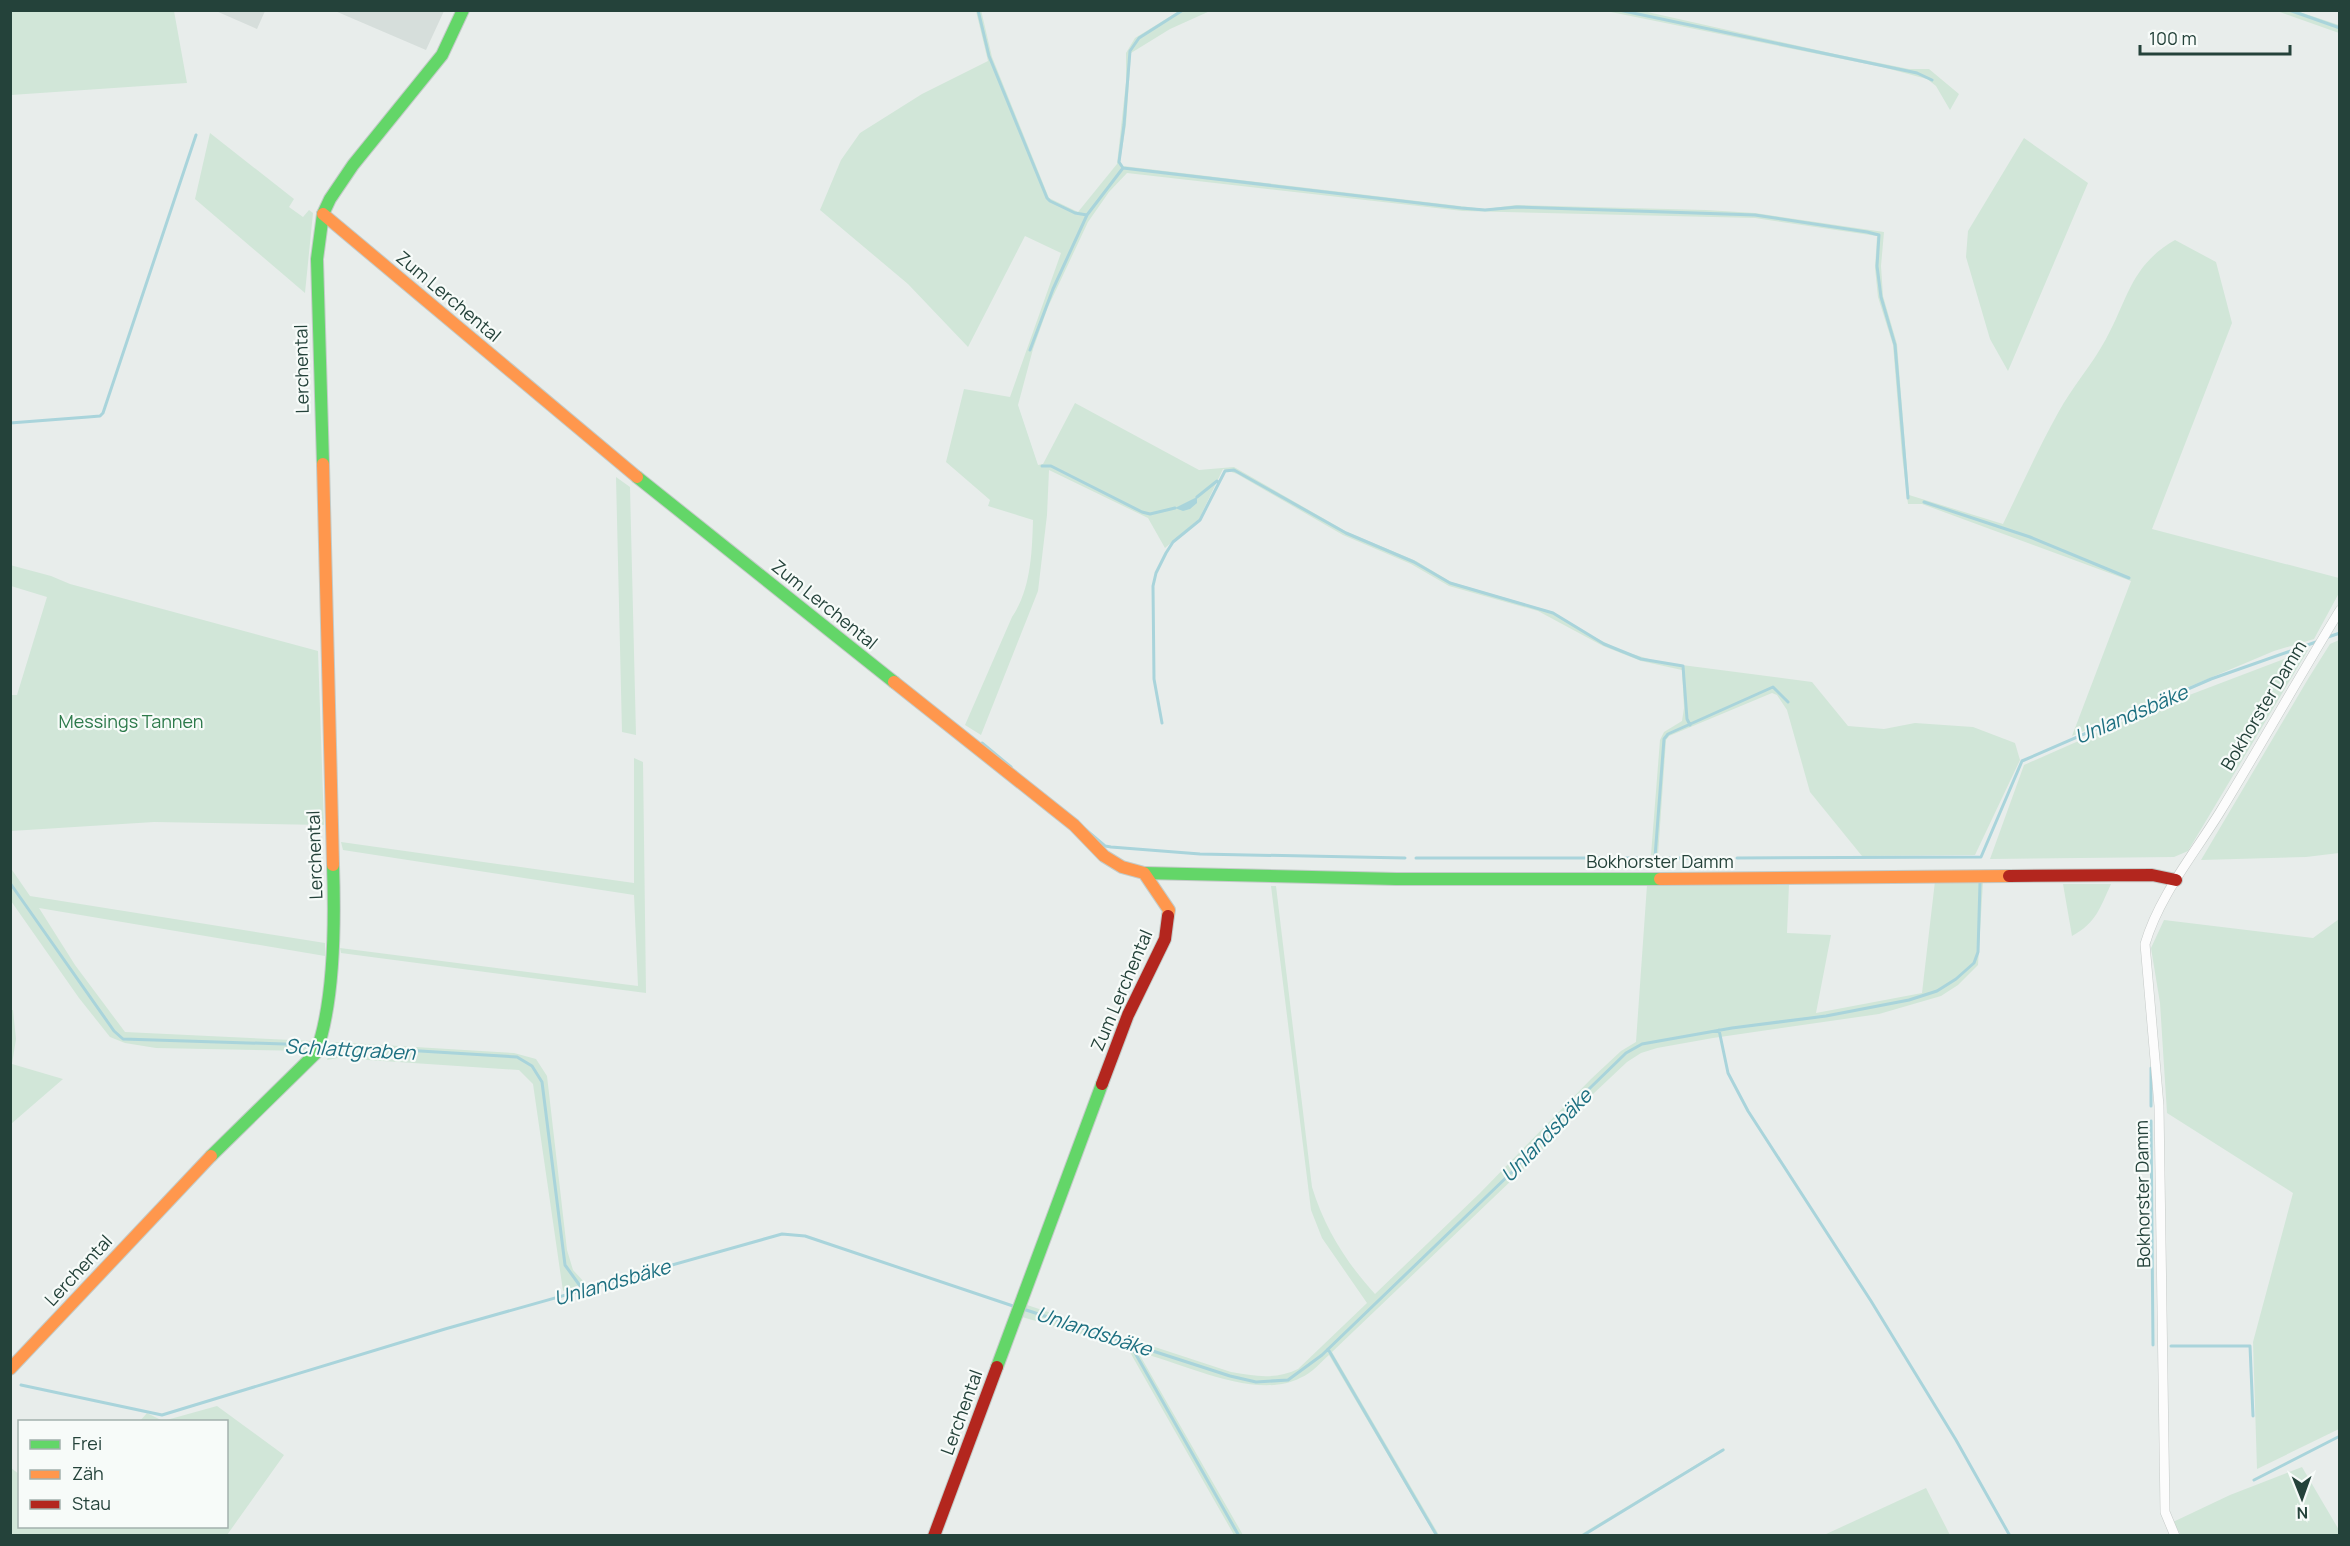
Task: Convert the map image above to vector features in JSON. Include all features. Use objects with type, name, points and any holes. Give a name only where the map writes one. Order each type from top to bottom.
[{"type":"street","points":[[323,214],[330,199],[353,165],[442,55],[463,10]]},
{"type":"street","name":"Zum Lerchental","points":[[323,214],[668,503],[1074,825],[1099,853],[1129,872],[1144,873],[1169,910],[1165,939],[1128,1015],[1022,1300]]},
{"type":"street","name":"Lerchental","points":[[10,1370],[179,1188],[316,1053],[321,1040],[332,964],[334,909],[317,270],[323,214]]},
{"type":"street","name":"Bokhorster Damm","points":[[2175,1536],[2165,1516],[2158,1106],[2145,944],[2149,931],[2176,879],[2340,610]]},
{"type":"street","name":"Bokhorster Damm","points":[[1144,873],[1418,878],[1706,879],[2152,875],[2176,879]]},
{"type":"street","name":"Lerchental","points":[[934,1536],[1022,1300]]},
{"type":"shaded area","points":[[265,10],[257,29],[216,11]]},
{"type":"shaded area","points":[[335,11],[444,11],[426,50]]},
{"type":"green space","points":[[981,10],[992,57],[1049,198],[1078,212],[1117,164],[1126,82],[1126,53],[1135,38],[1179,11],[1210,11],[1170,29],[1131,53],[1126,125],[1120,162],[1123,166],[1485,209],[1516,205],[1706,210],[1755,213],[1884,232],[1881,266],[1883,296],[1897,344],[1909,495],[2003,524],[2051,427],[2106,339],[2132,284],[2149,260],[2175,240],[2216,262],[2232,323],[2152,529],[2339,578],[2339,593],[2314,639],[2274,651],[2072,736],[2131,581],[1922,504],[1908,504],[1893,345],[1878,297],[1875,268],[1877,236],[1755,218],[1463,211],[1127,173],[1109,192],[1088,222],[1048,307],[1033,349],[1018,405],[1038,465],[1043,464],[1075,403],[1199,470],[1234,467],[1347,532],[1416,561],[1451,582],[1553,612],[1586,633],[1622,651],[1659,662],[1812,682],[1848,726],[1884,729],[1915,723],[1973,727],[2015,743],[2020,760],[1975,855],[1862,856],[1810,792],[1787,710],[1777,695],[1772,693],[1669,736],[1666,740],[1658,855],[1651,855],[1660,740],[1664,732],[1682,721],[1684,708],[1682,670],[1641,661],[1603,646],[1538,611],[1449,586],[1411,564],[1343,535],[1237,474],[1223,469],[1199,519],[1165,548],[1148,518],[1049,470],[1047,515],[1038,591],[981,735],[965,725],[1027,583],[1033,520],[988,506],[990,500],[946,462],[964,389],[1010,397],[1061,253],[1025,236],[968,347],[908,284],[820,210],[841,160],[860,133],[922,94],[988,61],[976,11]]},
{"type":"green space","points":[[10,11],[174,11],[187,83],[11,95]]},
{"type":"green space","points":[[1606,11],[1643,11],[1835,54],[1909,69],[1929,69],[1959,94],[1950,110],[1936,86],[1927,79],[1882,67]]},
{"type":"green space","points":[[2277,11],[2297,11],[2339,25],[2339,33]]},
{"type":"green space","points":[[210,133],[294,199],[289,207],[303,217],[309,210],[313,213],[305,293],[195,199]]},
{"type":"green space","points":[[2024,138],[2088,183],[2008,371],[1990,339],[1966,257],[1968,231]]},
{"type":"green space","points":[[616,477],[630,487],[636,735],[622,732]]},
{"type":"green space","name":"Messings Tannen","points":[[10,565],[51,576],[70,584],[318,651],[324,825],[154,822],[11,831],[11,695],[17,695],[47,597],[11,586]]},
{"type":"green space","points":[[2339,640],[2339,853],[2306,857],[2201,860],[2308,679],[2330,644]]},
{"type":"green space","points":[[2308,650],[2188,851],[2174,857],[1990,859],[2024,765],[2142,713]]},
{"type":"green space","points":[[634,758],[643,762],[646,993],[341,953],[340,948],[638,986],[634,895],[343,850],[341,842],[634,883]]},
{"type":"green space","points":[[10,867],[30,896],[325,943],[325,956],[39,908],[75,965],[125,1032],[313,1041],[308,1051],[156,1048],[125,1043],[110,1037],[79,998],[11,901]]},
{"type":"green space","points":[[1935,881],[1983,882],[1978,965],[1958,985],[1941,996],[1879,1014],[1713,1038],[1641,1053],[1627,1062],[1574,1112],[1535,1158],[1332,1352],[1439,1535],[1435,1535],[1329,1355],[1312,1371],[1300,1378],[1282,1384],[1262,1385],[1219,1378],[1138,1352],[1243,1535],[1234,1535],[1127,1347],[1022,1317],[1027,1305],[1231,1372],[1273,1376],[1298,1369],[1367,1303],[1322,1238],[1311,1210],[1271,886],[1276,886],[1312,1187],[1330,1231],[1355,1270],[1375,1294],[1480,1193],[1591,1079],[1621,1051],[1636,1042],[1647,885],[1789,884],[1787,933],[1831,935],[1816,1013],[1922,993]]},
{"type":"green space","points":[[2063,884],[2111,884],[2092,920],[2072,936]]},
{"type":"green space","points":[[2339,919],[2339,1429],[2257,1469],[2253,1342],[2293,1193],[2167,1113],[2160,1003],[2151,948],[2164,920],[2313,938]]},
{"type":"green space","points":[[11,1010],[13,1010],[16,1039],[12,1064],[63,1079],[11,1124]]},
{"type":"green space","points":[[333,1042],[514,1053],[536,1059],[547,1076],[567,1250],[573,1270],[585,1283],[563,1291],[533,1084],[519,1070],[338,1058],[327,1060]]},
{"type":"green space","points":[[217,1406],[284,1455],[227,1535],[11,1535],[11,1468],[18,1473],[18,1528],[228,1528],[228,1420],[167,1420]]},
{"type":"green space","points":[[147,1413],[161,1420],[141,1420]]},
{"type":"green space","points":[[1724,1448],[1725,1450],[1584,1535],[1580,1535]]},
{"type":"green space","points":[[2302,1467],[2339,1530],[2339,1535],[2181,1535],[2173,1522],[2230,1495]]},
{"type":"green space","points":[[1926,1488],[1950,1535],[1824,1535]]},
{"type":"water","points":[[1197,497],[1197,503],[1190,509],[1183,511],[1175,508]]},
{"type":"waterway","points":[[978,10],[989,56],[1047,198],[1075,213],[1087,215]]},
{"type":"waterway","points":[[1123,168],[1119,162],[1130,51],[1139,38],[1183,10]]},
{"type":"waterway","points":[[1619,10],[1917,73],[1932,80]]},
{"type":"waterway","points":[[2289,10],[2340,28]]},
{"type":"waterway","points":[[10,423],[100,416],[103,413],[196,135]]},
{"type":"waterway","points":[[1030,350],[1053,289],[1087,215],[1123,168],[1461,208],[1485,210],[1517,207],[1755,215],[1867,232],[1879,235],[1877,266],[1881,297],[1895,345],[1908,498]]},
{"type":"waterway","points":[[1042,466],[1051,466],[1142,512],[1150,514],[1175,508]]},
{"type":"waterway","points":[[1162,723],[1154,679],[1153,586],[1156,573],[1173,542],[1200,520],[1225,471],[1234,470],[1346,533],[1414,562],[1450,583],[1553,613],[1604,644],[1641,659],[1683,666],[1687,719],[1690,725]]},
{"type":"waterway","points":[[1197,497],[1217,481]]},
{"type":"waterway","points":[[1924,502],[2030,537],[2129,578]]},
{"type":"waterway","name":"Unlandsbäke","points":[[2325,638],[2340,633]]},
{"type":"waterway","name":"Unlandsbäke","points":[[1737,858],[1981,857],[2022,761],[2211,679],[2316,642]]},
{"type":"waterway","points":[[1655,857],[1664,739],[1668,734],[1773,687],[1788,702]]},
{"type":"waterway","points":[[982,743],[1011,767]]},
{"type":"waterway","points":[[1085,829],[1105,846],[1111,847],[1200,854],[1405,858]]},
{"type":"waterway","points":[[1416,858],[1726,858]]},
{"type":"waterway","name":"Schlattgraben","points":[[10,883],[114,1031],[123,1039],[315,1045]]},
{"type":"waterway","name":"Unlandsbäke","points":[[1023,1309],[1230,1376],[1256,1382],[1288,1380],[1322,1355],[1513,1171],[1553,1124],[1626,1053],[1642,1044],[1732,1028],[1826,1016],[1909,1000],[1937,991],[1956,979],[1974,963],[1978,952],[1980,883]]},
{"type":"waterway","points":[[1719,1030],[1728,1073],[1748,1111],[1871,1301],[1956,1440],[2010,1536]]},
{"type":"waterway","name":"Schlattgraben","points":[[322,1045],[517,1057],[532,1066],[542,1082],[565,1265],[583,1290]]},
{"type":"waterway","points":[[2151,1068],[2151,1106]]},
{"type":"waterway","points":[[2151,1121],[2153,1345]]},
{"type":"waterway","name":"Unlandsbäke","points":[[21,1385],[162,1415],[445,1329],[782,1234],[805,1236],[1016,1307]]},
{"type":"waterway","points":[[1130,1344],[1239,1536]]},
{"type":"waterway","points":[[2171,1346],[2250,1346],[2253,1416]]},
{"type":"waterway","points":[[1328,1349],[1437,1536]]},
{"type":"waterway","points":[[2254,1480],[2340,1436]]},
{"type":"waterway","points":[[1582,1536],[1723,1450]]},
{"type":"traffic: fast","points":[[323,464],[317,259],[323,214],[330,199],[353,165],[442,55],[463,10]]},
{"type":"traffic: fast","points":[[637,477],[894,682]]},
{"type":"traffic: fast","points":[[211,1156],[316,1053],[327,1010],[330,985],[334,935],[333,865]]},
{"type":"traffic: fast","points":[[1144,873],[1396,879],[1660,879]]},
{"type":"traffic: fast","points":[[997,1367],[1102,1084]]},
{"type":"traffic: slow","points":[[323,214],[637,477]]},
{"type":"traffic: slow","points":[[323,464],[333,865]]},
{"type":"traffic: slow","points":[[894,682],[1074,825],[1104,856],[1122,867],[1144,873],[1169,910],[1168,916]]},
{"type":"traffic: slow","points":[[1660,879],[2009,876]]},
{"type":"traffic: slow","points":[[10,1369],[211,1156]]},
{"type":"traffic: jam","points":[[2009,876],[2152,875],[2176,880]]},
{"type":"traffic: jam","points":[[1102,1084],[1128,1015],[1165,939],[1168,916]]},
{"type":"traffic: jam","points":[[934,1536],[997,1367]]}]
